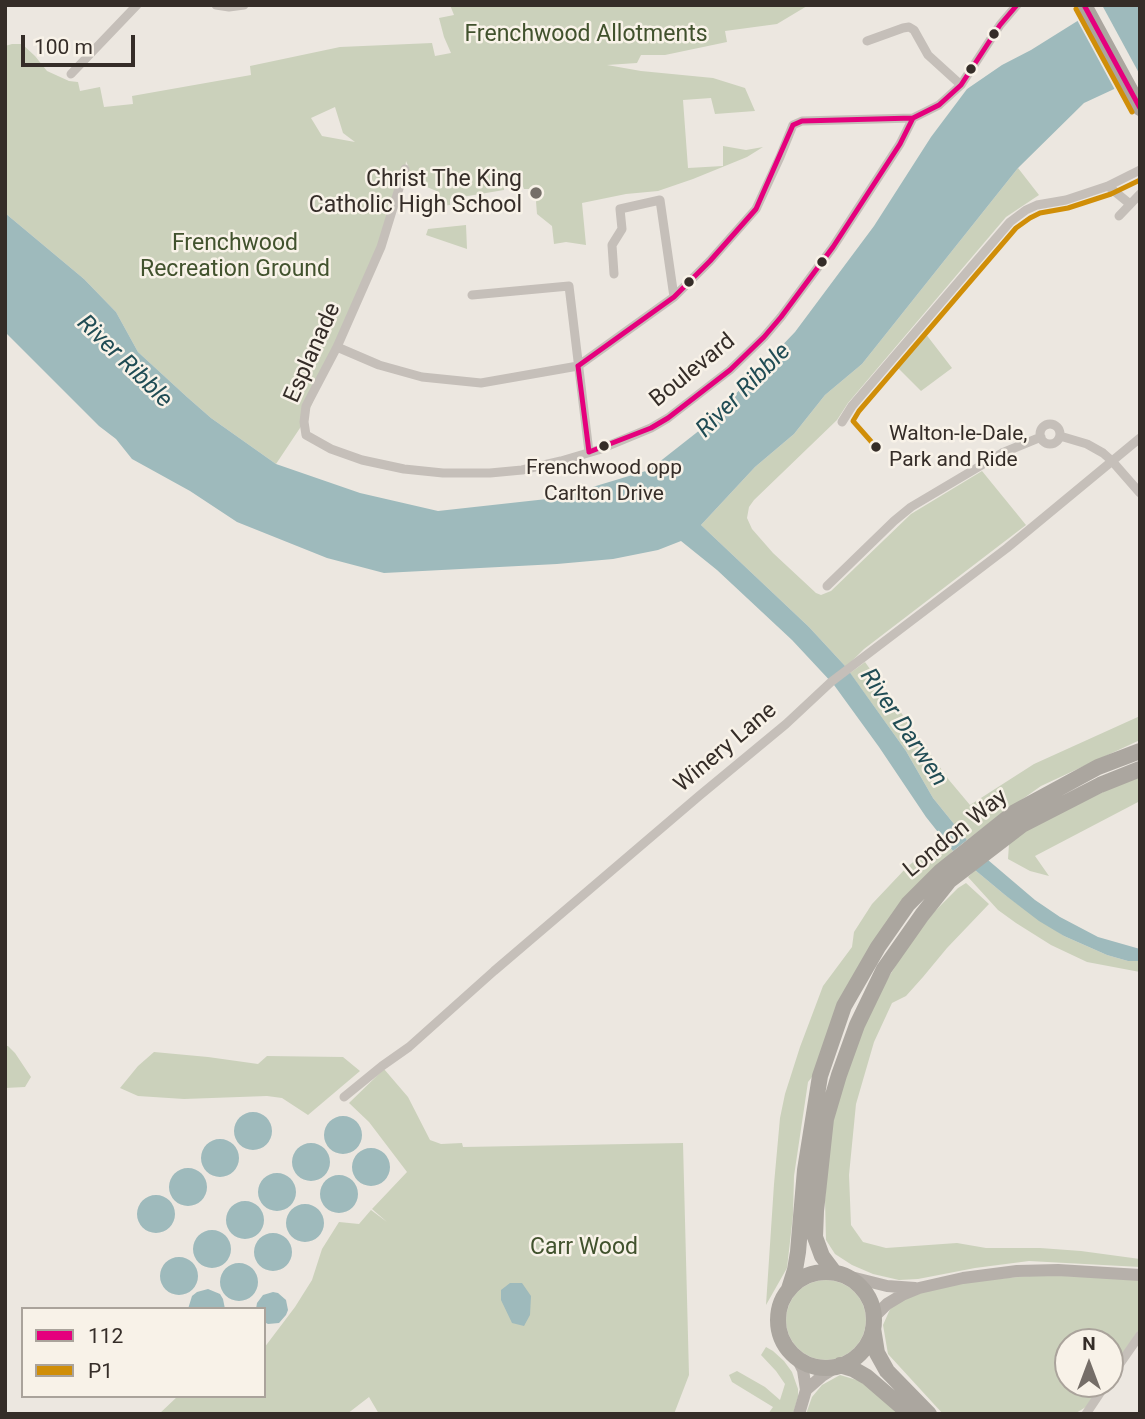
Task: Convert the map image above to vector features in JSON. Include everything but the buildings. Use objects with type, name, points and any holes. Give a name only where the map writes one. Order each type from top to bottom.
[{"type":"highway","points":[[1089,6],[1134,83],[1140,108]]},
{"type":"highway","name":"London Way","points":[[789,1289],[798,1252],[805,1170],[820,1076],[844,1006],[878,947],[908,904],[1018,818],[1098,767],[1140,751]]},
{"type":"highway","name":"London Way","points":[[1018,818],[1140,769]]},
{"type":"highway","name":"London Way","points":[[841,1274],[822,1256],[816,1237],[816,1211],[826,1119],[857,1025],[884,969],[922,915],[945,876]]},
{"type":"highway","points":[[874,1322],[863,1350],[853,1360],[839,1366],[824,1367],[810,1365],[788,1349],[778,1326],[778,1313],[789,1289],[809,1275],[822,1272],[841,1274],[858,1283],[872,1304],[874,1322],[877,1353],[887,1371],[929,1414]]},
{"type":"highway","points":[[839,1366],[860,1372],[910,1414]]},
{"type":"main road","points":[[874,1322],[887,1304],[919,1288],[963,1279],[1017,1271],[1058,1270],[1140,1275]]},
{"type":"main road","points":[[841,1274],[887,1286],[919,1288]]},
{"type":"main road","points":[[797,1358],[803,1370],[806,1390],[800,1414]]},
{"type":"main road","points":[[806,1390],[839,1366]]},
{"type":"street","points":[[71,74],[137,5]]},
{"type":"street","points":[[216,5],[229,8],[244,5]]},
{"type":"street","points":[[337,347],[379,365],[422,377],[481,383],[578,366],[674,297],[710,261],[756,209],[793,125],[802,121],[914,118],[939,105],[961,85],[1000,25],[1017,5]]},
{"type":"street","points":[[867,41],[909,27],[914,30],[928,55],[961,85]]},
{"type":"street","name":"Boulevard","points":[[306,435],[331,449],[404,470],[490,473],[522,470],[589,452],[651,428],[730,370],[781,317],[833,247],[914,118]]},
{"type":"street","name":"Esplanade","points":[[306,435],[306,406],[337,347],[381,247],[405,169]]},
{"type":"street","points":[[842,422],[852,406],[1010,222],[1037,205],[1066,200],[1108,186],[1140,170]]},
{"type":"street","points":[[1108,186],[1130,204]]},
{"type":"street","points":[[1119,216],[1140,194]]},
{"type":"street","points":[[614,274],[612,245],[622,229],[620,209],[660,200],[674,297]]},
{"type":"street","points":[[472,295],[569,286],[589,452]]},
{"type":"street","points":[[1048,424],[1054,425],[1058,427],[1060,436],[1058,441],[1045,443],[1041,438],[1042,429],[1048,424]]},
{"type":"street","points":[[1060,436],[1087,444],[1112,461],[1140,493]]},
{"type":"street","points":[[827,586],[911,507],[1002,453],[1041,438]]},
{"type":"street","name":"Winery Lane","points":[[344,1097],[408,1047],[699,796],[782,728],[833,681],[1007,548],[1140,438]]},
{"type":"street","points":[[1124,1358],[1140,1335]]},
{"type":"street","points":[[1087,1414],[1097,1398]]},
{"type":"green space","points":[[450,5],[807,6],[777,24],[725,31],[727,42],[665,55],[641,55],[637,63],[607,65],[713,78],[745,88],[755,111],[715,114],[711,98],[683,100],[688,168],[723,166],[723,146],[746,150],[763,147],[747,157],[658,191],[582,203],[586,245],[566,242],[554,244],[552,226],[537,214],[535,189],[524,189],[522,184],[504,187],[504,190],[450,199],[450,205],[433,207],[439,192],[406,176],[409,168],[406,161],[358,300],[304,422],[276,464],[211,418],[138,352],[116,312],[84,279],[5,213],[5,46],[22,44],[47,71],[78,82],[80,91],[100,87],[104,107],[133,104],[132,96],[251,75],[250,66],[340,47],[432,43],[435,56],[451,53],[439,18],[454,15]],"holes":[[[335,107],[343,133],[355,142],[322,136],[311,118]]]},
{"type":"green space","points":[[1018,168],[1039,195],[1006,217],[848,403],[837,420],[749,507],[747,518],[752,529],[773,553],[821,595],[831,591],[911,514],[982,471],[1026,525],[864,649],[846,667],[809,627],[701,525],[755,467],[794,434],[825,395],[862,364]]},
{"type":"green space","points":[[466,225],[467,249],[426,235],[428,229]]},
{"type":"green space","points":[[925,333],[952,368],[921,391],[898,368]]},
{"type":"green space","points":[[865,662],[949,780],[970,805],[1034,764],[1140,716],[1140,740],[1041,786],[967,840],[933,798],[906,751],[850,673]]},
{"type":"green space","points":[[1140,775],[1140,801],[1035,856],[1049,876],[1030,871],[1008,859],[1009,844],[1038,822]]},
{"type":"green space","points":[[941,835],[953,851],[925,878],[808,1082],[794,1176],[787,1268],[766,1305],[780,1118],[800,1047],[823,986],[852,947],[854,932],[872,904]]},
{"type":"green space","points":[[975,870],[1005,895],[1064,936],[1107,955],[1128,961],[1140,961],[1140,972],[1087,962],[1051,945],[998,910],[968,877]]},
{"type":"green space","points":[[966,883],[989,904],[906,996],[892,1003],[874,1042],[856,1104],[849,1175],[851,1225],[863,1242],[886,1248],[957,1243],[986,1248],[1081,1251],[1140,1259],[1140,1267],[1029,1261],[899,1280],[873,1274],[852,1265],[835,1254],[826,1240],[825,1200],[830,1133],[855,1044],[884,985],[908,945],[935,911]]},
{"type":"green space","points":[[5,1046],[15,1053],[31,1077],[25,1087],[5,1088]]},
{"type":"green space","points":[[154,1052],[258,1064],[267,1056],[343,1057],[360,1071],[308,1115],[282,1098],[267,1096],[184,1099],[138,1096],[120,1088]]},
{"type":"green space","name":"Carr Wood","points":[[384,1069],[408,1097],[430,1140],[441,1144],[462,1143],[463,1147],[683,1143],[689,1375],[674,1414],[379,1414],[369,1397],[347,1414],[159,1414],[176,1398],[266,1398],[266,1345],[312,1280],[322,1249],[339,1222],[359,1224],[371,1210],[387,1222],[372,1209],[407,1172],[369,1122],[349,1103]]},
{"type":"green space","points":[[1041,1275],[1140,1279],[1140,1328],[1124,1351],[1124,1328],[1054,1328],[1054,1398],[1092,1398],[1086,1407],[1076,1413],[943,1414],[888,1354],[883,1325],[891,1307],[915,1293],[960,1282]]},
{"type":"green space","points":[[818,1280],[834,1280],[855,1291],[866,1312],[866,1328],[855,1349],[834,1360],[818,1360],[804,1354],[792,1342],[786,1328],[786,1312],[792,1298],[804,1286]]},
{"type":"green space","points":[[766,1347],[784,1361],[792,1372],[798,1389],[793,1414],[768,1414],[773,1407],[732,1382],[729,1375],[737,1371],[765,1387],[780,1400],[785,1384],[761,1355]]},
{"type":"green space","points":[[840,1375],[860,1381],[900,1414],[806,1414],[812,1397],[822,1385]]},
{"type":"water","name":"River Ribble","points":[[1103,5],[1140,5],[1140,77],[1084,103],[1018,168],[862,364],[825,395],[794,434],[755,467],[701,525],[809,627],[846,667],[906,751],[933,798],[967,840],[953,851],[926,817],[834,685],[792,640],[717,570],[681,541],[658,550],[613,559],[384,573],[327,558],[237,522],[190,491],[132,459],[116,439],[99,426],[5,332],[5,213],[84,279],[116,312],[138,352],[211,418],[276,464],[360,493],[438,511],[556,498],[649,470],[705,426],[795,332],[874,226],[931,137],[967,89]]},
{"type":"water","points":[[988,860],[1035,900],[1060,917],[1098,937],[1140,949],[1140,961],[1128,961],[1107,955],[1064,936],[1039,921],[975,870]]},
{"type":"water","points":[[253,1112],[266,1118],[272,1131],[266,1144],[253,1150],[240,1144],[234,1131],[240,1118]]},
{"type":"water","points":[[343,1116],[356,1122],[362,1135],[356,1148],[343,1154],[330,1148],[324,1135],[330,1122]]},
{"type":"water","points":[[220,1139],[233,1145],[239,1158],[233,1171],[220,1177],[207,1171],[201,1158],[207,1145]]},
{"type":"water","points":[[311,1143],[324,1149],[330,1162],[324,1175],[311,1181],[298,1175],[292,1162],[298,1149]]},
{"type":"water","points":[[371,1148],[384,1154],[390,1167],[384,1180],[371,1186],[358,1180],[352,1167],[358,1154]]},
{"type":"water","points":[[188,1168],[201,1174],[207,1187],[201,1200],[188,1206],[175,1200],[169,1187],[175,1174]]},
{"type":"water","points":[[277,1173],[290,1179],[296,1192],[290,1205],[277,1211],[264,1205],[258,1192],[264,1179]]},
{"type":"water","points":[[339,1175],[352,1181],[358,1194],[352,1207],[339,1213],[326,1207],[320,1194],[326,1181]]},
{"type":"water","points":[[156,1195],[169,1201],[175,1214],[169,1227],[156,1233],[143,1227],[137,1214],[143,1201]]},
{"type":"water","points":[[245,1201],[258,1207],[264,1220],[258,1233],[245,1239],[232,1233],[226,1220],[232,1207]]},
{"type":"water","points":[[305,1204],[318,1210],[324,1223],[318,1236],[305,1242],[292,1236],[286,1223],[292,1210]]},
{"type":"water","points":[[212,1230],[225,1236],[231,1249],[225,1262],[212,1268],[199,1262],[193,1249],[199,1236]]},
{"type":"water","points":[[273,1233],[286,1239],[292,1252],[286,1265],[273,1271],[260,1265],[254,1252],[260,1239]]},
{"type":"water","points":[[179,1257],[192,1263],[198,1276],[192,1289],[179,1295],[166,1289],[160,1276],[166,1263]]},
{"type":"water","points":[[239,1263],[252,1269],[258,1282],[252,1295],[239,1301],[226,1295],[220,1282],[226,1269]]},
{"type":"water","points":[[510,1283],[522,1283],[531,1296],[530,1315],[524,1326],[512,1323],[501,1300],[501,1290]]},
{"type":"water","points":[[208,1289],[220,1294],[225,1307],[189,1307],[192,1296]]},
{"type":"water","points":[[278,1293],[286,1300],[288,1310],[279,1323],[266,1323],[266,1307],[256,1307],[263,1295]]},
{"type":"pier","points":[[1097,5],[1102,5],[1140,75],[1140,78],[1115,90],[1076,18]]},
{"type":"transit line","name":"112","points":[[793,125],[802,121],[913,118],[939,105],[961,85],[1000,25],[1017,5]]},
{"type":"transit line","name":"112","points":[[1084,5],[1140,108]]},
{"type":"transit line","name":"P1","points":[[1076,9],[1132,112]]},
{"type":"transit line","name":"112","points":[[589,452],[651,428],[668,418],[730,370],[764,337],[833,247],[900,144],[913,118]]},
{"type":"transit line","name":"112","points":[[578,366],[674,297],[710,261],[756,209],[793,125]]},
{"type":"transit line","name":"P1","points":[[876,447],[853,421],[859,411],[1016,228],[1040,213],[1068,208],[1111,194],[1140,180]]},
{"type":"transit line","name":"112","points":[[578,366],[589,452]]},
{"type":"place","name":"Christ The King Catholic High School","points":[[536,193]]},
{"type":"place","name":"Frenchwood opp Carlton Drive","points":[[604,446]]},
{"type":"place","name":"Walton-le-Dale, Park and Ride","points":[[876,447]]},
{"type":"park label","name":"Frenchwood Allotments","points":[[586,35]]},
{"type":"park label","name":"Frenchwood Recreation Ground","points":[[235,257]]},
{"type":"water label","name":"River Darwen","points":[[903,728]]}]
